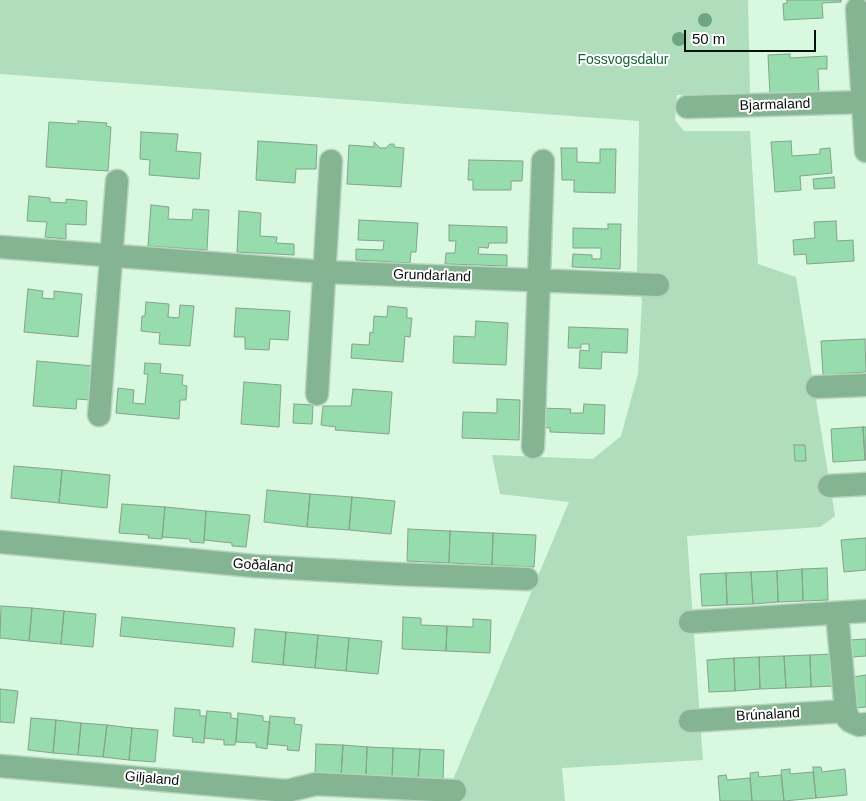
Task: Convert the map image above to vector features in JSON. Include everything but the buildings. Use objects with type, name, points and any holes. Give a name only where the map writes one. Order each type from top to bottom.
[{"type":"street","points":[[857,9],[866,151]]},
{"type":"street","name":"Bjarmaland","points":[[687,108],[864,102]]},
{"type":"street","points":[[317,394],[332,161]]},
{"type":"street","points":[[533,446],[543,161]]},
{"type":"street","points":[[99,415],[117,181]]},
{"type":"street","name":"Grundarland","points":[[0,247],[325,272],[658,285]]},
{"type":"street","points":[[817,387],[866,385]]},
{"type":"street","points":[[829,486],[866,484]]},
{"type":"street","name":"Goðaland","points":[[0,542],[254,566],[526,579]]},
{"type":"street","points":[[690,622],[866,611]]},
{"type":"street","points":[[837,614],[848,719],[850,722],[859,725],[866,724]]},
{"type":"street","name":"Brúnaland","points":[[690,721],[846,711]]},
{"type":"street","name":"Giljaland","points":[[0,766],[287,791],[316,784],[455,791]]},
{"type":"green space","name":"Fossvogsdalur","points":[[0,0],[748,0],[750,93],[677,95],[675,120],[684,131],[750,131],[758,264],[796,277],[835,516],[820,527],[687,536],[703,760],[562,768],[565,801],[444,801],[569,502],[500,494],[492,455],[593,459],[621,436],[638,374],[642,301],[637,272],[639,121],[0,74]]}]
